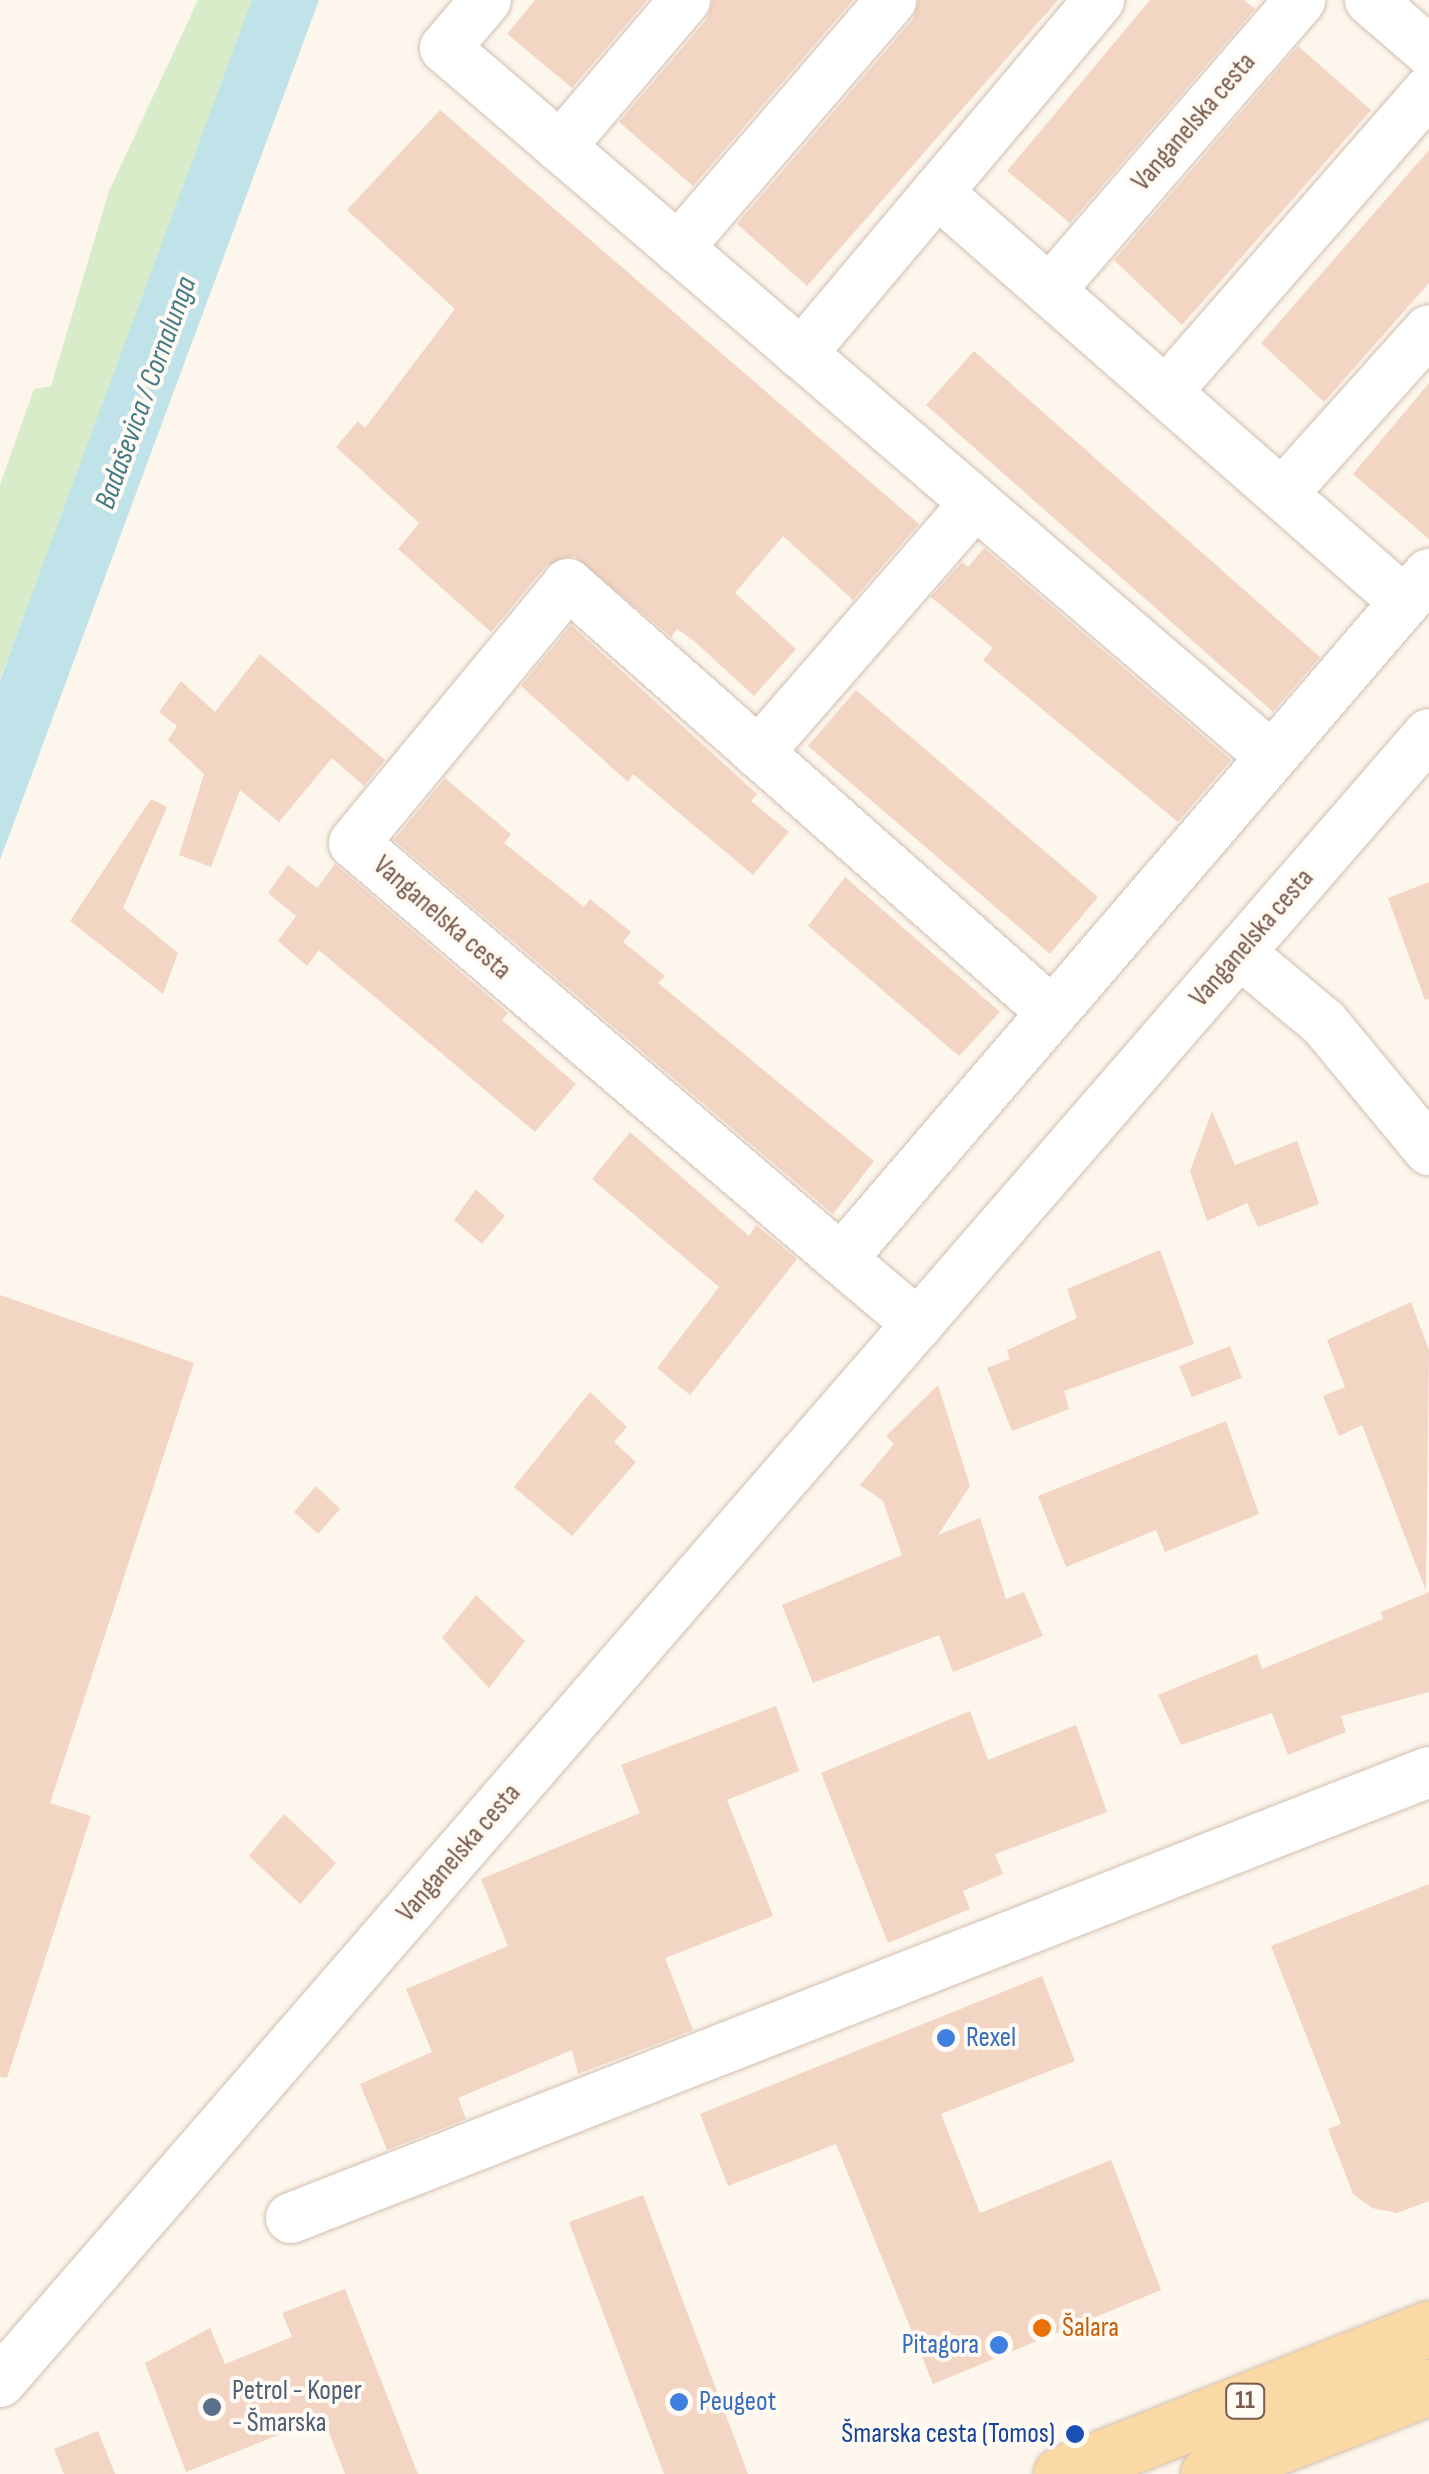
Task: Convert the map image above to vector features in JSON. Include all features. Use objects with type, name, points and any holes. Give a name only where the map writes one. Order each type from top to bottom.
[{"type":"main road","name":"11","points":[[1062,2474],[1429,2328]]},
{"type":"main road","name":"11","points":[[1208,2474],[1429,2387]]},
{"type":"street","points":[[486,0],[445,48],[1272,757]]},
{"type":"street","points":[[560,146],[685,0]]},
{"type":"street","points":[[678,248],[891,0]]},
{"type":"street","points":[[801,354],[1099,0]]},
{"type":"street","name":"Vanganelska cesta","points":[[1050,290],[1300,0]]},
{"type":"street","points":[[1388,6],[1429,51]]},
{"type":"street","points":[[1166,392],[1429,91]]},
{"type":"street","points":[[840,1258],[1417,588],[1282,494],[938,192]]},
{"type":"street","points":[[1282,494],[1429,330]]},
{"type":"street","points":[[758,752],[976,503]]},
{"type":"street","name":"Vanganelska cesta","points":[[918,1324],[354,843],[568,584],[1052,1012]]},
{"type":"street","name":"Vanganelska cesta","points":[[0,2382],[1429,734]]},
{"type":"street","points":[[1240,953],[1324,1023],[1429,1150]]},
{"type":"street","points":[[291,2218],[1429,1772]]},
{"type":"green space","points":[[198,0],[261,0],[0,678],[0,485],[34,389],[51,386],[109,191]]},
{"type":"water","name":"Badaševica / Cornalunga","points":[[252,0],[319,0],[0,860],[0,680]]},
{"type":"building","points":[[535,0],[647,0],[572,88],[507,34]]},
{"type":"building","points":[[713,0],[853,0],[693,186],[619,122],[707,19]]},
{"type":"building","points":[[919,0],[1058,0],[807,286],[737,224],[913,19]]},
{"type":"building","points":[[1150,0],[1244,0],[1255,9],[1070,223],[1007,171]]},
{"type":"building","points":[[1298,46],[1371,110],[1182,325],[1114,260]]},
{"type":"building","points":[[440,110],[919,524],[853,600],[783,536],[735,593],[796,649],[754,696],[693,640],[677,629],[671,637],[574,556],[546,566],[491,632],[398,549],[419,523],[336,447],[358,421],[365,428],[455,309],[347,210]]},
{"type":"building","points":[[1429,150],[1429,283],[1324,402],[1261,343]]},
{"type":"building","points":[[974,351],[1320,657],[1273,712],[926,405]]},
{"type":"building","points":[[1429,383],[1429,539],[1353,474]]},
{"type":"building","points":[[984,548],[1231,760],[1178,822],[983,660],[993,648],[931,597],[962,562],[968,567]]},
{"type":"building","points":[[571,625],[757,794],[751,801],[789,832],[753,875],[633,774],[628,782],[521,686]]},
{"type":"building","points":[[260,654],[385,760],[364,786],[332,758],[279,822],[240,790],[211,867],[179,855],[204,774],[168,740],[177,726],[159,712],[181,681],[215,712]]},
{"type":"building","points":[[856,690],[1098,897],[1050,954],[808,746]]},
{"type":"building","points":[[445,778],[511,834],[504,843],[584,907],[590,899],[631,932],[623,942],[665,976],[658,983],[874,1161],[833,1214],[394,840]]},
{"type":"building","points":[[151,799],[167,807],[123,908],[178,953],[163,994],[70,921]]},
{"type":"building","points":[[335,864],[508,1013],[502,1020],[576,1084],[535,1132],[319,950],[307,966],[278,941],[296,916],[268,893],[288,865],[317,888]]},
{"type":"building","points":[[845,877],[1000,1012],[959,1056],[808,926]]},
{"type":"building","points":[[1429,882],[1429,999],[1425,1000],[1388,898]]},
{"type":"building","points":[[1212,1111],[1235,1165],[1297,1141],[1319,1204],[1258,1227],[1247,1203],[1207,1221],[1190,1171]]},
{"type":"building","points":[[630,1132],[749,1236],[756,1225],[797,1259],[690,1395],[657,1368],[719,1287],[592,1179]]},
{"type":"building","points":[[476,1189],[505,1216],[482,1244],[454,1220]]},
{"type":"building","points":[[1160,1250],[1194,1344],[1064,1391],[1069,1409],[1012,1431],[987,1368],[1010,1359],[1007,1350],[1077,1318],[1067,1289]]},
{"type":"building","points":[[0,1295],[194,1363],[50,1803],[91,1816],[7,2078],[0,2077]]},
{"type":"building","points":[[1411,1302],[1429,1350],[1426,1591],[1362,1425],[1339,1436],[1323,1396],[1345,1387],[1327,1340]]},
{"type":"building","points":[[1230,1346],[1242,1378],[1192,1397],[1179,1366]]},
{"type":"building","points":[[938,1385],[970,1486],[938,1535],[980,1518],[1006,1599],[1024,1592],[1043,1636],[953,1672],[939,1635],[813,1683],[782,1605],[902,1555],[883,1501],[860,1485],[894,1444],[886,1436]]},
{"type":"building","points":[[590,1392],[627,1427],[614,1442],[636,1462],[572,1536],[514,1487]]},
{"type":"building","points":[[1226,1421],[1259,1514],[1165,1552],[1156,1530],[1066,1567],[1038,1496]]},
{"type":"building","points":[[316,1486],[340,1509],[318,1534],[294,1512]]},
{"type":"building","points":[[1429,1592],[1429,1692],[1341,1716],[1346,1732],[1288,1755],[1272,1713],[1181,1745],[1158,1695],[1257,1654],[1262,1669],[1383,1619],[1381,1612]]},
{"type":"building","points":[[476,1595],[525,1641],[489,1688],[442,1638]]},
{"type":"building","points":[[776,1706],[799,1771],[727,1800],[773,1916],[665,1958],[693,2030],[578,2074],[572,2050],[458,2098],[466,2119],[387,2150],[360,2084],[432,2052],[406,1989],[508,1946],[481,1879],[640,1813],[621,1765]]},
{"type":"building","points":[[970,1711],[988,1760],[1076,1725],[1107,1812],[995,1854],[1003,1874],[963,1891],[970,1909],[888,1943],[821,1773]]},
{"type":"building","points":[[284,1814],[336,1863],[300,1904],[249,1856]]},
{"type":"building","points":[[1429,1884],[1429,2201],[1397,2213],[1372,2208],[1353,2194],[1328,2129],[1341,2124],[1271,1946]]},
{"type":"building","points":[[1042,1976],[1075,2061],[941,2114],[980,2213],[1111,2160],[1161,2290],[933,2384],[836,2144],[728,2186],[700,2114]]},
{"type":"building","points":[[643,2195],[748,2474],[664,2474],[569,2222]]},
{"type":"building","points":[[345,2289],[418,2474],[345,2474],[323,2417],[186,2472],[145,2363],[210,2328],[225,2364],[292,2337],[282,2313]]},
{"type":"building","points":[[98,2431],[115,2474],[64,2474],[54,2449]]},
{"type":"place","name":"Rexel","points":[[946,2038]]},
{"type":"place","name":"Šalara","points":[[1042,2328]]},
{"type":"place","name":"Pitagora","points":[[999,2345]]},
{"type":"place","name":"Peugeot","points":[[679,2402]]},
{"type":"place","name":"Petrol - Koper - Šmarska","points":[[212,2407]]},
{"type":"place","name":"Šmarska cesta (Tomos)","points":[[1075,2434]]}]
